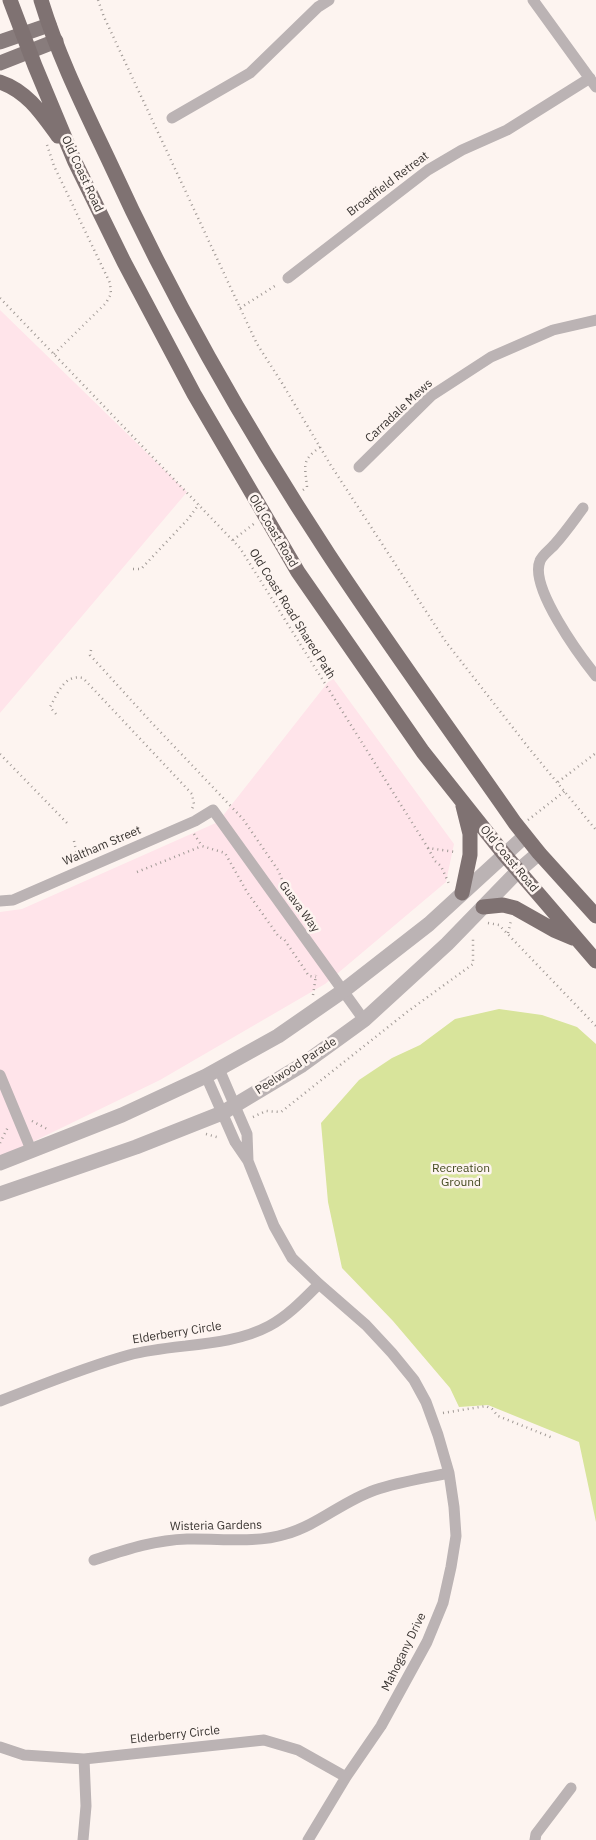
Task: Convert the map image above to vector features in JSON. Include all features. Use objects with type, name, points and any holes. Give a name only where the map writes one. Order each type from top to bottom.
[{"type":"highway","points":[[0,11],[5,0]]},
{"type":"highway","name":"Old Coast Road","points":[[10,0],[76,162],[172,354],[228,456],[298,572],[423,752],[518,871],[596,961]]},
{"type":"highway","points":[[40,0],[56,41],[135,218],[183,312],[235,402],[330,555],[525,836],[596,916]]},
{"type":"highway","points":[[0,82],[10,86],[26,97],[39,109],[76,162]]},
{"type":"highway","points":[[461,800],[470,834],[470,855],[462,893]]},
{"type":"highway","points":[[483,907],[503,905],[515,908],[554,930],[577,939]]},
{"type":"main road","points":[[0,42],[50,25]]},
{"type":"main road","points":[[0,63],[56,41]]},
{"type":"street","points":[[172,118],[250,74],[318,7],[329,0]]},
{"type":"street","points":[[533,0],[593,83]]},
{"type":"street","name":"Broadfield Retreat","points":[[288,278],[428,170],[462,150],[507,130],[593,83]]},
{"type":"street","name":"Carradale Mews","points":[[360,467],[432,396],[492,357],[553,330],[596,320]]},
{"type":"street","points":[[583,508],[556,544],[540,561],[538,574],[542,589],[561,627],[596,676]]},
{"type":"street","name":"Waltham Street","points":[[0,901],[14,900],[196,821],[213,810]]},
{"type":"street","name":"Guava Way","points":[[213,810],[364,1020]]},
{"type":"street","points":[[0,1163],[122,1115],[212,1072],[278,1036],[343,991],[428,924],[525,836]]},
{"type":"street","name":"Peelwood Parade","points":[[2,1192],[136,1147],[229,1109],[302,1065],[364,1020],[447,944],[518,871],[539,853]]},
{"type":"street","name":"Mahogany Drive","points":[[212,1072],[229,1109],[247,1134],[248,1161],[274,1226],[292,1258],[366,1325],[414,1380],[426,1402],[449,1473],[456,1536],[443,1603],[427,1642],[381,1726],[346,1777],[308,1840]]},
{"type":"street","points":[[0,1075],[32,1152]]},
{"type":"street","name":"Elderberry Circle","points":[[0,1402],[79,1371],[130,1355],[248,1335],[271,1325],[319,1284]]},
{"type":"street","name":"Wisteria Gardens","points":[[94,1560],[142,1545],[164,1541],[261,1540],[286,1534],[307,1526],[352,1500],[375,1490],[449,1473]]},
{"type":"street","name":"Elderberry Circle","points":[[0,1747],[24,1755],[84,1758],[264,1740],[298,1750],[346,1777]]},
{"type":"street","points":[[83,1840],[86,1806],[84,1758]]},
{"type":"street","points":[[535,1840],[536,1834],[571,1788]]},
{"type":"path","points":[[98,0],[104,17],[257,344],[330,464],[436,626],[528,747],[596,830]]},
{"type":"path","points":[[45,139],[54,166],[110,283],[111,294],[106,303],[54,354]]},
{"type":"path","points":[[240,308],[288,278]]},
{"type":"path","name":"Old Coast Road Shared Path","points":[[0,298],[240,548],[257,572],[435,861],[440,866],[449,884],[455,879]]},
{"type":"path","points":[[133,569],[141,569],[199,504]]},
{"type":"path","points":[[91,650],[90,655],[150,722],[244,819],[278,870],[288,892]]},
{"type":"path","points":[[56,714],[50,708],[68,680]]},
{"type":"path","points":[[558,782],[596,753]]},
{"type":"path","points":[[0,754],[69,825]]},
{"type":"path","points":[[74,841],[80,864]]},
{"type":"path","points":[[137,872],[202,846]]},
{"type":"path","points":[[428,848],[458,852]]},
{"type":"path","points":[[508,933],[596,1026]]},
{"type":"path","points":[[311,1001],[317,974],[326,967]]},
{"type":"path","points":[[0,1143],[7,1127],[28,1119],[56,1133]]},
{"type":"path","points":[[437,1410],[444,1413],[486,1406],[498,1416],[552,1438]]},
{"type":"shaded area","points":[[0,310],[187,492],[0,713]]},
{"type":"shaded area","points":[[332,677],[454,844],[446,882],[325,984],[160,1080],[0,1156],[0,912],[22,909],[218,822]]},
{"type":"green space","name":"Recreation Ground","points":[[499,1009],[542,1015],[577,1027],[596,1044],[596,1522],[579,1442],[488,1405],[459,1407],[450,1388],[393,1321],[342,1268],[328,1202],[321,1123],[359,1080],[392,1058],[420,1045],[455,1019]]}]
